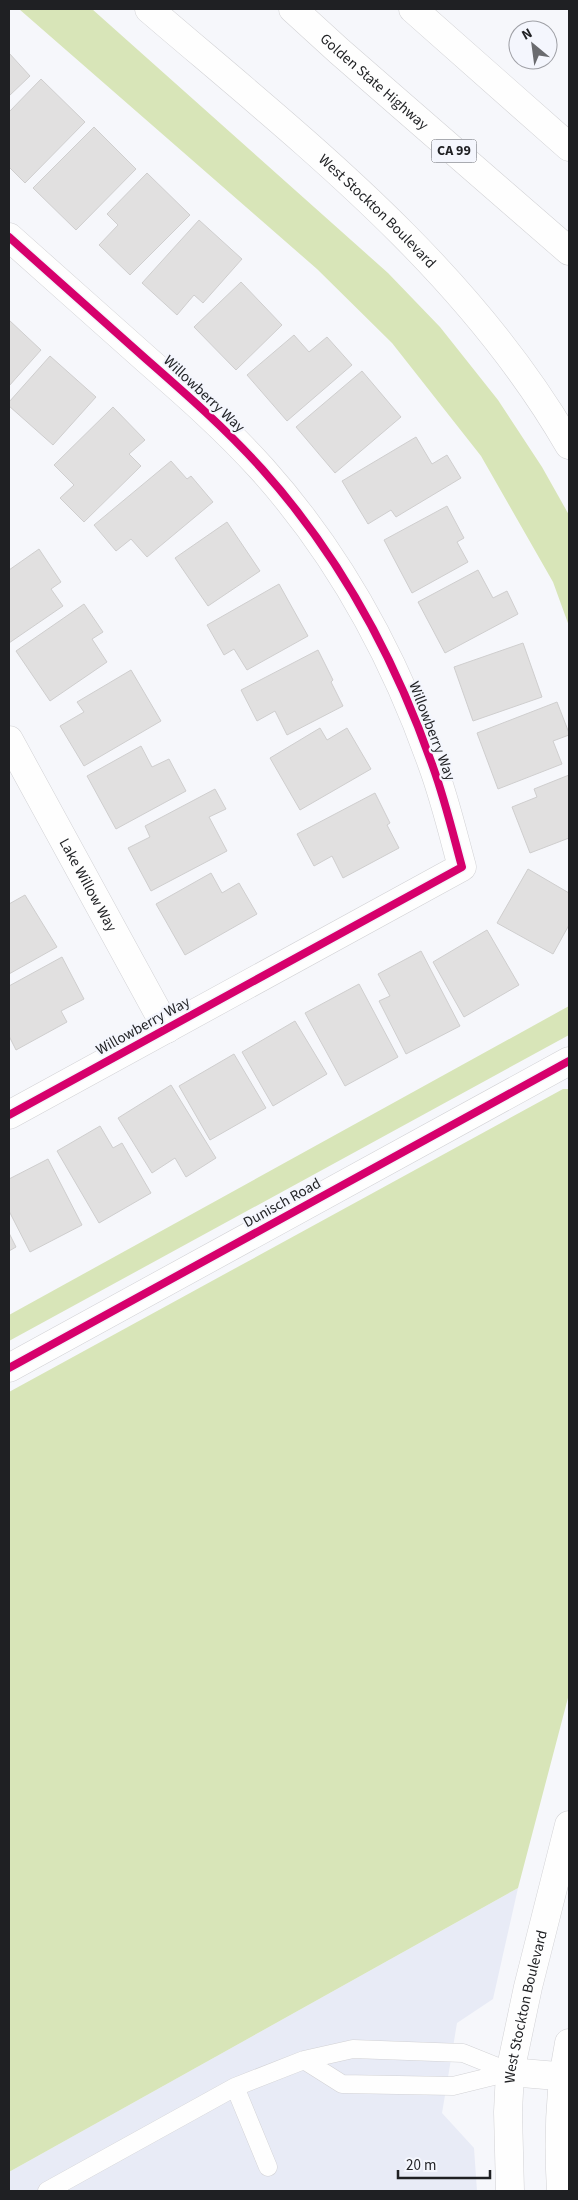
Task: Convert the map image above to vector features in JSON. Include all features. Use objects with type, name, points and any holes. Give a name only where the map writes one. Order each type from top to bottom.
[{"type":"main road","name":"West Stockton Boulevard","points":[[149,9],[342,175],[411,241],[471,305],[526,378],[569,445]]},
{"type":"main road","name":"Golden State Highway","points":[[293,9],[339,52],[569,252]]},
{"type":"main road","points":[[413,9],[569,147]]},
{"type":"main road","name":"Willowberry Way","points":[[9,238],[210,415],[262,468],[299,514],[342,574],[371,625],[408,700],[434,769],[462,867],[9,1115]]},
{"type":"main road","name":"Lake Willow Way","points":[[9,740],[167,1029]]},
{"type":"main road","name":"Dunisch Road","points":[[9,1368],[569,1061]]},
{"type":"main road","name":"West Stockton Boulevard","points":[[510,2191],[508,2112],[510,2072],[528,1987],[569,1825]]},
{"type":"main road","points":[[561,2191],[560,2166],[569,2043]]},
{"type":"main road","points":[[510,2072],[566,2076]]},
{"type":"lane","points":[[47,2191],[235,2087],[304,2060],[353,2048],[463,2053],[510,2072]]},
{"type":"lane","points":[[304,2060],[342,2084],[453,2086],[510,2072]]},
{"type":"lane","points":[[235,2087],[268,2167]]},
{"type":"shaded area","points":[[518,1888],[493,1999],[457,2023],[442,2113],[474,2148],[477,2191],[9,2191],[9,2172]]},
{"type":"green space","points":[[19,9],[92,9],[388,273],[440,327],[498,400],[542,467],[569,515],[569,626],[553,582],[481,456],[392,343],[317,269]]},
{"type":"green space","points":[[569,1006],[569,1035],[9,1341],[9,1315]]},
{"type":"green space","points":[[563,1089],[569,1089],[569,1694],[518,1888],[9,2172],[9,1392]]},
{"type":"building","points":[[9,53],[30,76],[9,96]]},
{"type":"building","points":[[41,79],[85,122],[25,183],[9,167],[9,112]]},
{"type":"building","points":[[94,127],[136,169],[76,230],[33,188]]},
{"type":"building","points":[[147,173],[190,215],[130,275],[99,245],[118,225],[107,214]]},
{"type":"building","points":[[199,220],[242,259],[203,303],[194,295],[177,315],[142,283]]},
{"type":"building","points":[[241,282],[282,325],[236,370],[194,327]]},
{"type":"building","points":[[9,320],[41,350],[9,386]]},
{"type":"building","points":[[294,335],[309,352],[327,337],[352,365],[287,421],[247,375]]},
{"type":"building","points":[[50,356],[96,397],[53,445],[9,406],[9,402]]},
{"type":"building","points":[[362,371],[401,417],[335,473],[296,427]]},
{"type":"building","points":[[113,407],[145,440],[129,454],[141,466],[84,522],[60,498],[74,485],[54,465]]},
{"type":"building","points":[[416,437],[432,464],[447,455],[461,478],[396,517],[391,510],[368,524],[342,481]]},
{"type":"building","points":[[171,461],[187,479],[191,476],[213,502],[147,557],[131,539],[116,551],[94,525]]},
{"type":"building","points":[[447,506],[464,538],[457,542],[468,562],[412,593],[384,540]]},
{"type":"building","points":[[227,522],[260,571],[208,606],[175,558]]},
{"type":"building","points":[[39,549],[61,582],[51,589],[63,606],[9,643],[9,570]]},
{"type":"building","points":[[478,570],[493,598],[507,591],[518,614],[445,653],[418,602]]},
{"type":"building","points":[[279,584],[308,636],[247,670],[234,649],[224,655],[207,625]]},
{"type":"building","points":[[84,604],[103,632],[92,639],[107,662],[50,701],[16,651]]},
{"type":"building","points":[[523,643],[542,697],[473,721],[454,667]]},
{"type":"building","points":[[318,650],[343,706],[287,735],[275,711],[257,721],[241,690]]},
{"type":"building","points":[[131,670],[161,721],[84,766],[60,726],[84,712],[77,702]]},
{"type":"building","points":[[557,702],[569,733],[569,735],[553,741],[562,764],[498,789],[477,733]]},
{"type":"building","points":[[320,728],[327,740],[347,728],[371,769],[300,810],[270,758]]},
{"type":"building","points":[[141,746],[152,767],[169,759],[186,791],[116,829],[87,776]]},
{"type":"building","points":[[569,775],[569,838],[530,853],[512,807],[537,797],[534,789]]},
{"type":"building","points":[[215,789],[226,809],[209,817],[227,851],[151,891],[128,848],[150,837],[145,826]]},
{"type":"building","points":[[375,793],[390,823],[387,825],[399,848],[343,878],[332,856],[314,866],[297,834]]},
{"type":"building","points":[[528,869],[569,893],[569,925],[553,954],[497,923]]},
{"type":"building","points":[[211,873],[222,893],[239,883],[257,914],[185,955],[156,904]]},
{"type":"building","points":[[25,895],[57,947],[9,974],[9,904]]},
{"type":"building","points":[[487,930],[519,985],[464,1017],[433,962]]},
{"type":"building","points":[[421,951],[460,1026],[406,1054],[379,1001],[390,996],[378,974]]},
{"type":"building","points":[[62,957],[84,999],[61,1011],[67,1022],[16,1050],[9,1036],[9,986]]},
{"type":"building","points":[[359,984],[398,1057],[345,1086],[305,1013]]},
{"type":"building","points":[[295,1021],[327,1074],[273,1106],[242,1052]]},
{"type":"building","points":[[234,1054],[266,1108],[210,1140],[179,1086]]},
{"type":"building","points":[[171,1085],[216,1158],[186,1177],[175,1158],[152,1173],[118,1118]]},
{"type":"building","points":[[100,1126],[113,1148],[122,1143],[151,1193],[99,1223],[57,1151]]},
{"type":"building","points":[[48,1159],[82,1225],[30,1252],[9,1211],[9,1179]]},
{"type":"building","points":[[9,1233],[16,1247],[9,1251]]},
{"type":"cycle path","points":[[9,237],[220,426],[262,469],[316,537],[362,609],[401,687],[418,726],[437,779],[462,867],[9,1115]]},
{"type":"cycle path","points":[[9,1368],[569,1061]]}]
